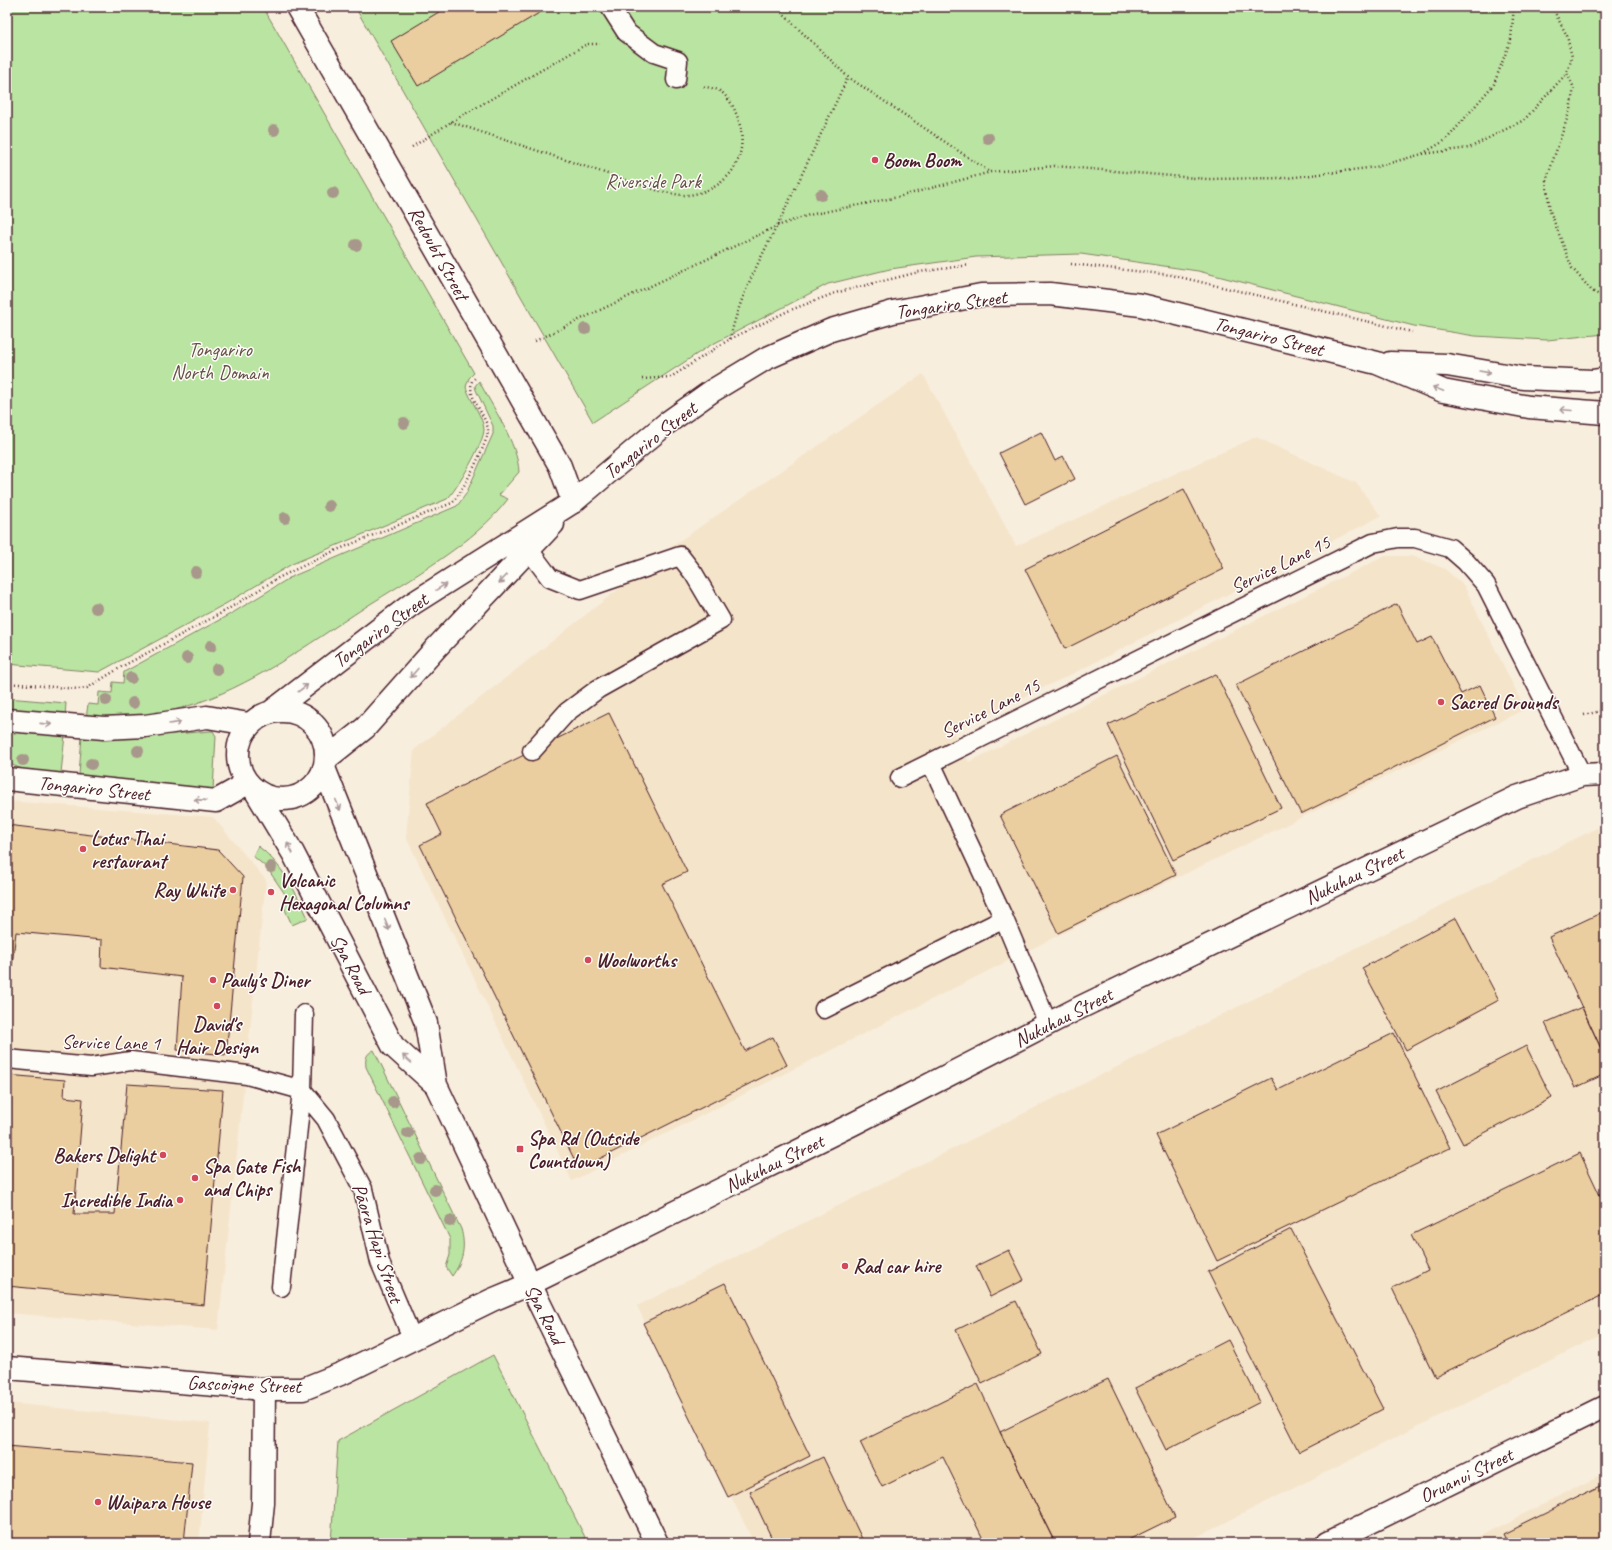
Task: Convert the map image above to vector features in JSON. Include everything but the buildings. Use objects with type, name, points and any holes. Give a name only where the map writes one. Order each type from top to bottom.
[{"type":"main road","name":"Redoubt Street","points":[[297,7],[388,163],[560,466],[573,502]]},
{"type":"main road","name":"Tongariro Street","points":[[325,764],[365,728],[436,648],[573,502],[667,423],[712,391],[765,359],[831,330],[893,312],[981,295],[1050,294],[1141,305],[1377,363],[1443,391],[1529,407],[1605,413]]},
{"type":"main road","name":"Tongariro Street","points":[[1377,363],[1447,365],[1523,378],[1592,381],[1605,379]]},
{"type":"main road","name":"Tongariro Street","points":[[271,712],[412,604],[573,502]]},
{"type":"main road","points":[[7,720],[104,728],[145,726],[207,717],[249,724],[271,712],[288,711],[304,716],[317,728],[324,742],[325,764],[316,783],[303,794],[287,799],[270,797],[252,786],[240,768],[238,753],[242,736],[251,723]]},
{"type":"main road","name":"Spa Road","points":[[325,764],[426,1023],[436,1085],[530,1284],[657,1543]]},
{"type":"main road","name":"Nukuhau Street","points":[[530,1284],[853,1124],[1048,1024],[1517,797],[1582,775],[1605,774]]},
{"type":"main road","name":"Tongariro Street","points":[[7,779],[216,801],[252,786]]},
{"type":"main road","name":"Spa Road","points":[[252,786],[293,853],[348,956],[393,1046],[436,1085]]},
{"type":"main road","name":"Gascoigne Street","points":[[7,1368],[264,1389],[303,1389],[343,1373],[492,1300],[530,1284]]},
{"type":"main road","points":[[259,1543],[264,1488],[264,1389]]},
{"type":"main road","name":"Oruanui Street","points":[[1328,1543],[1605,1407]]},
{"type":"lane","points":[[610,7],[626,32],[654,53],[678,61],[676,80]]},
{"type":"lane","name":"Service Lane 15","points":[[900,778],[1373,543],[1398,538],[1415,538],[1450,548],[1466,562],[1486,585],[1582,775]]},
{"type":"lane","points":[[529,550],[550,578],[580,590],[680,556],[694,574],[721,620],[598,689],[567,712],[532,751]]},
{"type":"lane","points":[[931,763],[1004,919],[1048,1024]]},
{"type":"lane","points":[[824,1009],[1004,919]]},
{"type":"lane","points":[[281,1287],[302,1090],[304,1014]]},
{"type":"lane","name":"Service Lane 1","points":[[7,1059],[91,1067],[131,1061],[247,1075],[302,1090]]},
{"type":"lane","name":"Pāora Hapi Street","points":[[302,1090],[326,1119],[363,1189],[380,1262],[413,1340]]},
{"type":"path","points":[[776,7],[848,77],[991,172]]},
{"type":"path","points":[[1422,154],[1446,140],[1494,84],[1511,39],[1514,7]]},
{"type":"path","points":[[535,340],[776,226],[809,215],[898,197],[991,172],[1055,166],[1207,180],[1287,178],[1376,166],[1422,154],[1469,148],[1524,120],[1567,73],[1572,57],[1567,36],[1552,7]]},
{"type":"path","points":[[388,163],[451,122],[587,44],[607,45]]},
{"type":"path","points":[[1567,73],[1574,88],[1570,110],[1546,181],[1550,211],[1572,268],[1592,291],[1605,298]]},
{"type":"path","points":[[730,339],[735,318],[754,268],[848,77]]},
{"type":"path","points":[[451,122],[656,190],[688,195],[715,187],[732,172],[742,150],[741,125],[733,106],[720,90],[676,80]]},
{"type":"path","points":[[7,683],[78,689],[87,688],[123,666],[225,611],[278,578],[332,552],[452,503],[463,487],[489,434],[487,423],[471,391],[472,381],[476,377]]},
{"type":"shaded area","points":[[923,374],[1016,546],[1256,437],[1356,483],[1381,516],[1076,672],[953,731],[969,762],[1385,556],[1413,556],[1445,569],[1464,586],[1525,709],[1057,936],[572,1181],[406,837],[414,750],[678,542]]},
{"type":"shaded area","points":[[7,801],[213,817],[266,880],[218,1330],[7,1313]]},
{"type":"shaded area","points":[[1597,828],[1605,845],[1605,1333],[1184,1543],[754,1543],[637,1306]]},
{"type":"shaded area","name":"Waipara House","points":[[7,1403],[210,1423],[199,1543],[7,1543]]},
{"type":"shaded area","points":[[1605,1473],[1605,1543],[1466,1543]]},
{"type":"green space","name":"Tongariro North Domain","points":[[7,7],[263,7],[474,373],[469,378],[466,387],[484,429],[480,444],[469,466],[447,499],[292,564],[227,603],[99,672],[7,664]]},
{"type":"green space","name":"Riverside Park","points":[[355,7],[1605,7],[1605,334],[1547,340],[1475,336],[1414,326],[1198,271],[1081,254],[976,257],[890,269],[828,284],[709,346],[593,422]]},
{"type":"green space","points":[[479,381],[509,437],[518,461],[519,472],[499,495],[508,499],[478,530],[422,572],[256,677],[209,699],[161,713],[86,719],[88,704],[98,705],[99,692],[112,693],[113,682],[123,683],[124,672],[234,612],[291,577],[457,506],[466,494],[493,434],[493,426],[476,390],[475,386]]},
{"type":"green space","points":[[7,698],[66,703],[65,717],[7,710]]},
{"type":"green space","points":[[7,729],[65,735],[61,773],[26,770],[7,761]]},
{"type":"green space","points":[[213,731],[216,736],[213,790],[79,775],[82,736],[149,736]]},
{"type":"green space","points":[[258,846],[267,853],[288,879],[308,918],[292,925],[283,905],[287,897],[267,868],[253,856]]},
{"type":"green space","points":[[374,1050],[461,1229],[463,1242],[462,1254],[459,1265],[452,1276],[446,1267],[450,1255],[450,1239],[366,1067],[367,1057],[369,1053]]},
{"type":"green space","points":[[493,1355],[588,1543],[331,1543],[338,1441]]},
{"type":"place","name":"Boom Boom","points":[[875,160]]},
{"type":"place","name":"Sacred Grounds","points":[[1441,702]]},
{"type":"place","name":"Lotus Thai restaurant","points":[[83,849]]},
{"type":"place","name":"Ray White","points":[[233,890]]},
{"type":"place","name":"Volcanic Hexagonal Columns","points":[[271,892]]},
{"type":"place","name":"Woolworths","points":[[588,960]]},
{"type":"place","name":"Pauly's Diner","points":[[213,980]]},
{"type":"place","name":"David's Hair Design","points":[[217,1006]]},
{"type":"place","name":"Spa Rd (Outside Countdown)","points":[[520,1149]]},
{"type":"place","name":"Bakers Delight","points":[[163,1155]]},
{"type":"place","name":"Spa Gate Fish and Chips","points":[[195,1178]]},
{"type":"place","name":"Incredible India","points":[[180,1200]]},
{"type":"place","name":"Rad car hire","points":[[845,1266]]},
{"type":"place","name":"Waipara House","points":[[98,1502]]}]
